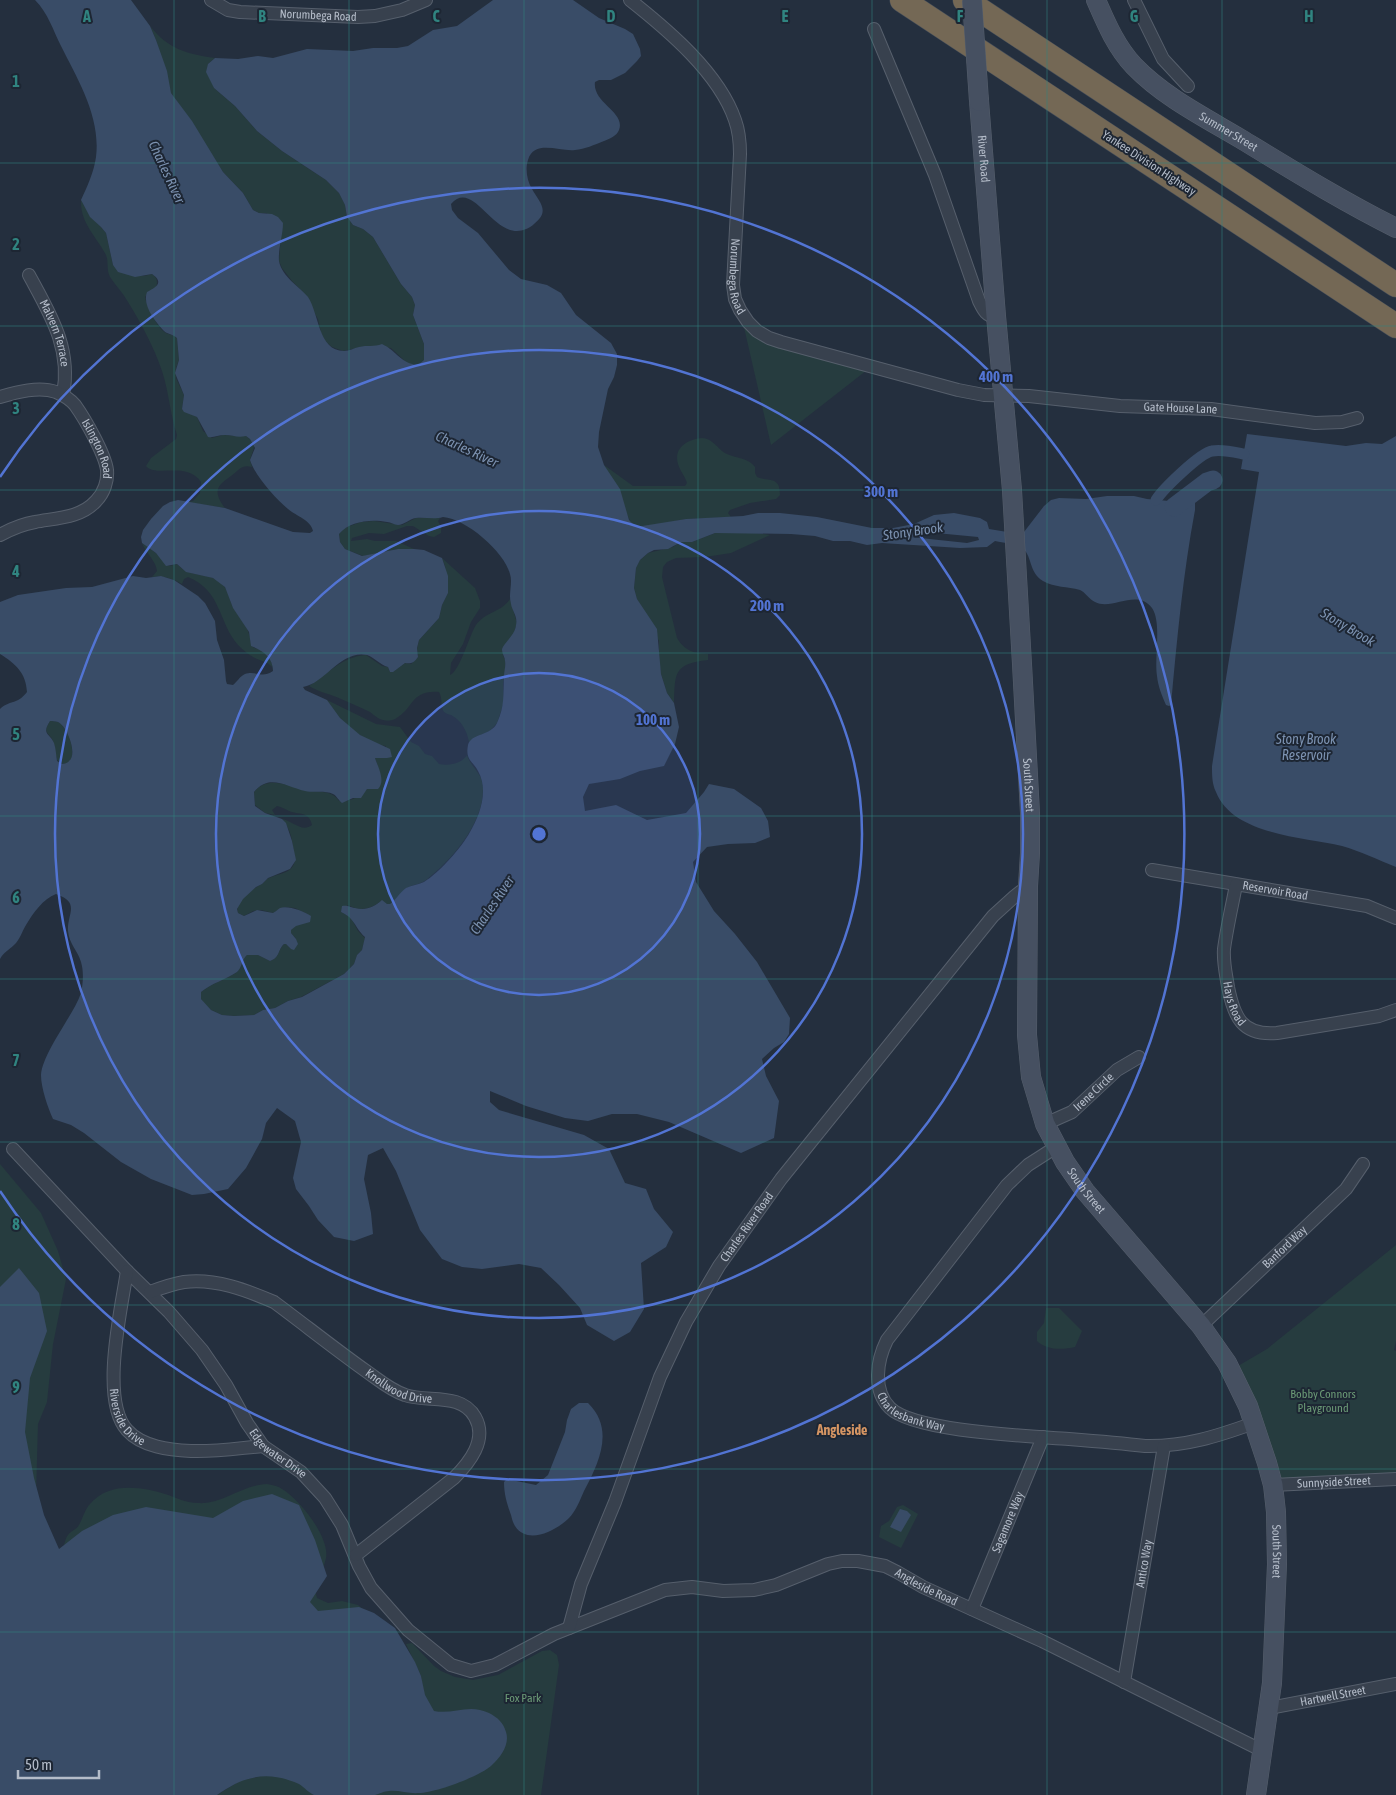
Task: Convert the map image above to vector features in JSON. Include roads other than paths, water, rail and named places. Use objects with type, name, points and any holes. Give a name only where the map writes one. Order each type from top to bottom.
[{"type":"highway","name":"Yankee Division Highway","points":[[902,0],[1396,326]]},
{"type":"highway","points":[[966,0],[1396,285]]},
{"type":"main road","name":"River Road","points":[[972,0],[1015,542]]},
{"type":"main road","name":"Summer Street","points":[[1096,0],[1110,31],[1123,52],[1133,64],[1160,88],[1186,106],[1342,200],[1396,228]]},
{"type":"main road","name":"South Street","points":[[1015,542],[1030,813],[1027,1048],[1031,1077],[1045,1124],[1056,1147],[1085,1191],[1201,1326],[1231,1370],[1254,1423],[1272,1485],[1276,1512],[1277,1544],[1272,1683],[1256,1795]]},
{"type":"street","name":"Norumbega Road","points":[[211,0],[228,10],[240,12],[358,17],[389,14],[426,0]]},
{"type":"street","name":"Norumbega Road","points":[[630,0],[667,32],[699,64],[721,93],[735,119],[739,135],[740,154],[733,285],[740,310],[748,322],[757,331],[781,342],[942,387],[984,395],[1003,396]]},
{"type":"street","points":[[1134,0],[1163,59],[1188,86]]},
{"type":"street","points":[[874,29],[938,184],[979,302],[989,315],[996,316]]},
{"type":"street","name":"Malvern Terrace","points":[[29,275],[50,312],[61,343],[66,370],[63,395]]},
{"type":"street","points":[[0,397],[43,389],[63,395]]},
{"type":"street","name":"Islington Road","points":[[0,535],[19,526],[81,512],[96,502],[103,493],[107,472],[105,461],[74,405],[63,395]]},
{"type":"street","name":"Gate House Lane","points":[[1003,396],[1029,396],[1120,406],[1212,409],[1316,423],[1335,423],[1357,418]]},
{"type":"street","name":"Reservoir Road","points":[[1152,870],[1367,906],[1396,918]]},
{"type":"street","name":"Hays Road","points":[[1236,885],[1224,949],[1224,966],[1232,1006],[1237,1018],[1244,1025],[1260,1033],[1277,1033],[1379,1016],[1396,1010]]},
{"type":"street","name":"Charles River Road","points":[[569,1628],[582,1584],[618,1493],[660,1376],[686,1322],[719,1266],[769,1194],[994,916],[1028,886]]},
{"type":"street","name":"Irene Circle","points":[[1045,1124],[1072,1112],[1117,1070],[1139,1057]]},
{"type":"street","name":"Charlesbank Way","points":[[1056,1147],[1028,1165],[1007,1186],[897,1326],[882,1350],[878,1368],[879,1385],[884,1399],[890,1408],[903,1416],[926,1424],[1008,1434],[1164,1446],[1204,1440],[1254,1423]]},
{"type":"street","name":"Edgewater Drive","points":[[12,1149],[150,1292],[197,1344],[216,1368],[246,1423],[263,1446],[301,1472],[325,1498],[342,1525],[365,1579],[408,1630],[451,1665],[471,1671],[495,1666],[554,1634],[569,1628]]},
{"type":"street","name":"Banford Way","points":[[1201,1326],[1346,1189],[1363,1164]]},
{"type":"street","name":"Riverside Drive","points":[[127,1270],[114,1358],[113,1388],[115,1406],[119,1418],[128,1431],[140,1440],[155,1446],[191,1451],[263,1446]]},
{"type":"street","name":"Knollwood Drive","points":[[150,1292],[184,1282],[205,1282],[231,1286],[254,1293],[280,1307],[381,1384],[404,1395],[456,1402],[468,1408],[475,1418],[478,1428],[478,1440],[475,1452],[467,1466],[356,1556]]},
{"type":"street","name":"Sagamore Way","points":[[972,1609],[1043,1437]]},
{"type":"street","name":"Antico Way","points":[[1124,1682],[1164,1446]]},
{"type":"street","name":"Sunnyside Street","points":[[1272,1485],[1396,1479]]},
{"type":"street","name":"Angleside Road","points":[[569,1628],[665,1590],[692,1587],[723,1591],[754,1590],[776,1584],[828,1564],[842,1561],[858,1561],[885,1566],[923,1587],[1124,1682],[1263,1751]]},
{"type":"street","name":"Hartwell Street","points":[[1269,1708],[1396,1684]]},
{"type":"water","name":"Charles River","points":[[35,0],[131,0],[150,26],[167,71],[171,93],[192,121],[223,172],[243,193],[253,210],[259,213],[272,214],[283,223],[279,256],[281,267],[287,277],[308,297],[320,330],[329,345],[335,349],[348,351],[362,346],[382,344],[403,360],[418,365],[424,360],[424,344],[413,315],[415,305],[412,297],[401,284],[373,237],[363,229],[353,225],[347,217],[345,205],[339,193],[326,180],[282,151],[257,131],[235,106],[214,88],[206,72],[208,64],[215,58],[238,59],[258,56],[273,58],[307,49],[353,51],[408,46],[433,30],[457,26],[493,0],[573,0],[599,18],[633,34],[641,56],[625,73],[611,80],[595,82],[598,96],[618,118],[620,124],[617,134],[582,149],[542,148],[531,154],[527,164],[527,175],[530,186],[542,207],[542,215],[539,219],[528,228],[517,231],[507,229],[474,202],[466,198],[459,198],[451,204],[452,210],[458,218],[478,233],[509,270],[521,279],[547,285],[561,293],[576,315],[611,343],[617,354],[617,365],[608,389],[599,432],[598,447],[604,465],[620,489],[629,520],[636,527],[686,519],[780,513],[817,517],[872,528],[893,528],[914,524],[934,515],[954,513],[980,518],[987,522],[989,529],[1020,534],[1024,532],[1051,500],[1059,498],[1086,499],[1107,496],[1134,496],[1169,501],[1175,499],[1192,485],[1195,496],[1195,510],[1184,582],[1171,705],[1169,706],[1166,705],[1160,691],[1158,680],[1156,668],[1157,622],[1152,608],[1146,602],[1139,600],[1102,604],[1093,601],[1080,590],[1057,586],[1043,581],[1035,573],[1025,550],[1015,545],[995,541],[987,547],[960,548],[882,543],[867,545],[850,541],[833,541],[815,536],[791,534],[715,533],[692,542],[681,542],[668,549],[654,550],[640,560],[636,568],[634,588],[637,599],[657,629],[661,674],[667,693],[674,703],[679,727],[675,744],[664,766],[640,771],[620,779],[589,784],[583,797],[585,811],[616,805],[647,820],[686,813],[709,784],[734,789],[761,808],[768,821],[770,837],[755,843],[707,847],[693,862],[696,882],[714,911],[757,962],[790,1018],[789,1034],[784,1042],[762,1059],[766,1076],[779,1101],[774,1138],[741,1153],[669,1122],[637,1114],[612,1114],[588,1121],[565,1118],[526,1106],[490,1091],[490,1102],[499,1110],[584,1135],[609,1149],[625,1183],[646,1189],[654,1209],[673,1232],[666,1247],[641,1263],[644,1309],[630,1332],[614,1341],[587,1325],[580,1308],[541,1268],[519,1264],[482,1269],[462,1267],[442,1259],[420,1230],[396,1171],[383,1148],[368,1155],[364,1179],[373,1234],[354,1241],[334,1237],[318,1220],[296,1189],[293,1178],[301,1142],[295,1121],[277,1108],[266,1123],[262,1139],[246,1168],[228,1189],[192,1195],[151,1179],[121,1162],[71,1125],[53,1119],[42,1086],[42,1069],[51,1047],[80,996],[83,970],[80,958],[72,944],[68,931],[71,905],[64,897],[56,894],[39,907],[29,920],[18,941],[0,959],[0,709],[20,699],[27,692],[25,679],[22,674],[11,661],[0,654],[0,602],[18,595],[66,588],[92,587],[133,576],[146,578],[161,576],[174,580],[205,603],[215,621],[217,640],[224,660],[227,684],[233,685],[245,674],[265,674],[273,671],[269,658],[263,652],[251,646],[249,632],[233,608],[225,587],[213,578],[186,572],[177,564],[166,566],[156,553],[142,543],[143,530],[163,506],[178,500],[225,508],[293,532],[310,533],[313,531],[312,527],[303,518],[291,512],[261,480],[250,460],[255,448],[250,439],[246,436],[228,435],[208,437],[197,417],[184,412],[182,409],[184,395],[175,373],[179,360],[177,338],[164,331],[153,317],[146,302],[147,292],[156,287],[158,280],[152,274],[135,277],[118,272],[113,265],[106,233],[90,217],[81,200],[90,179],[96,157],[97,142],[92,113],[50,22]],"holes":[[[416,518],[452,519],[473,530],[492,546],[500,556],[510,574],[510,600],[516,619],[515,629],[502,650],[505,665],[500,717],[494,727],[473,738],[468,745],[469,757],[478,771],[483,786],[482,802],[474,825],[456,852],[443,866],[424,882],[406,888],[390,904],[382,900],[366,909],[342,906],[341,912],[352,920],[365,937],[362,950],[357,955],[354,964],[344,974],[302,997],[288,1001],[275,1008],[263,1010],[254,1015],[222,1015],[211,1010],[201,999],[201,992],[237,972],[247,955],[258,955],[270,961],[276,958],[284,944],[294,950],[298,944],[291,930],[296,926],[310,922],[311,916],[300,910],[287,907],[280,908],[273,913],[257,910],[244,916],[238,913],[237,909],[243,899],[256,887],[268,878],[290,869],[296,860],[286,823],[282,819],[265,813],[255,806],[254,792],[260,786],[272,782],[305,791],[330,793],[342,803],[353,798],[361,798],[367,789],[378,789],[381,778],[375,758],[392,757],[390,749],[360,735],[340,718],[327,700],[305,690],[303,687],[319,680],[349,657],[357,655],[370,656],[388,667],[390,672],[393,672],[405,663],[414,662],[418,657],[417,648],[419,640],[439,618],[442,605],[448,593],[448,576],[442,558],[424,550],[414,549],[398,549],[362,556],[345,549],[340,542],[339,534],[349,526],[361,522],[381,521],[398,525]],[[936,533],[978,537],[979,540],[967,543],[911,537]],[[50,721],[58,722],[68,734],[72,753],[67,763],[62,764],[57,761],[54,743],[46,731]]]},
{"type":"water","name":"Stony Brook Reservoir","points":[[1247,434],[1346,446],[1366,443],[1382,444],[1396,436],[1396,867],[1342,846],[1271,832],[1253,826],[1237,817],[1225,806],[1216,792],[1212,766],[1259,472],[1241,469]]},
{"type":"water","points":[[19,1268],[39,1293],[47,1331],[30,1378],[25,1432],[44,1515],[59,1549],[82,1531],[113,1515],[146,1507],[213,1518],[243,1501],[272,1494],[299,1505],[315,1540],[327,1576],[310,1602],[318,1611],[359,1607],[374,1613],[395,1628],[415,1662],[421,1676],[425,1695],[434,1711],[448,1712],[475,1709],[489,1713],[498,1719],[505,1729],[507,1741],[499,1758],[492,1765],[478,1774],[457,1783],[419,1793],[385,1791],[375,1795],[314,1795],[299,1784],[266,1776],[246,1779],[217,1795],[0,1795],[0,1287]]},
{"type":"water","points":[[579,1403],[588,1403],[596,1413],[601,1424],[602,1446],[595,1469],[574,1512],[564,1523],[542,1534],[527,1535],[521,1532],[514,1524],[506,1499],[504,1482],[507,1479],[536,1485],[548,1475],[565,1432],[571,1409]]},
{"type":"water","points":[[900,1509],[907,1511],[911,1515],[901,1532],[890,1527]]},
{"type":"waterway","points":[[1156,500],[1182,472],[1206,453],[1220,450],[1244,454]]},
{"type":"waterway","name":"Stony Brook","points":[[1174,507],[1207,482],[1213,480]]},
{"type":"district","name":"Angleside","points":[[842,1430]]},
{"type":"park label","name":"Bobby Connors Playground","points":[[1323,1401]]},
{"type":"park label","name":"Fox Park","points":[[523,1698]]}]
